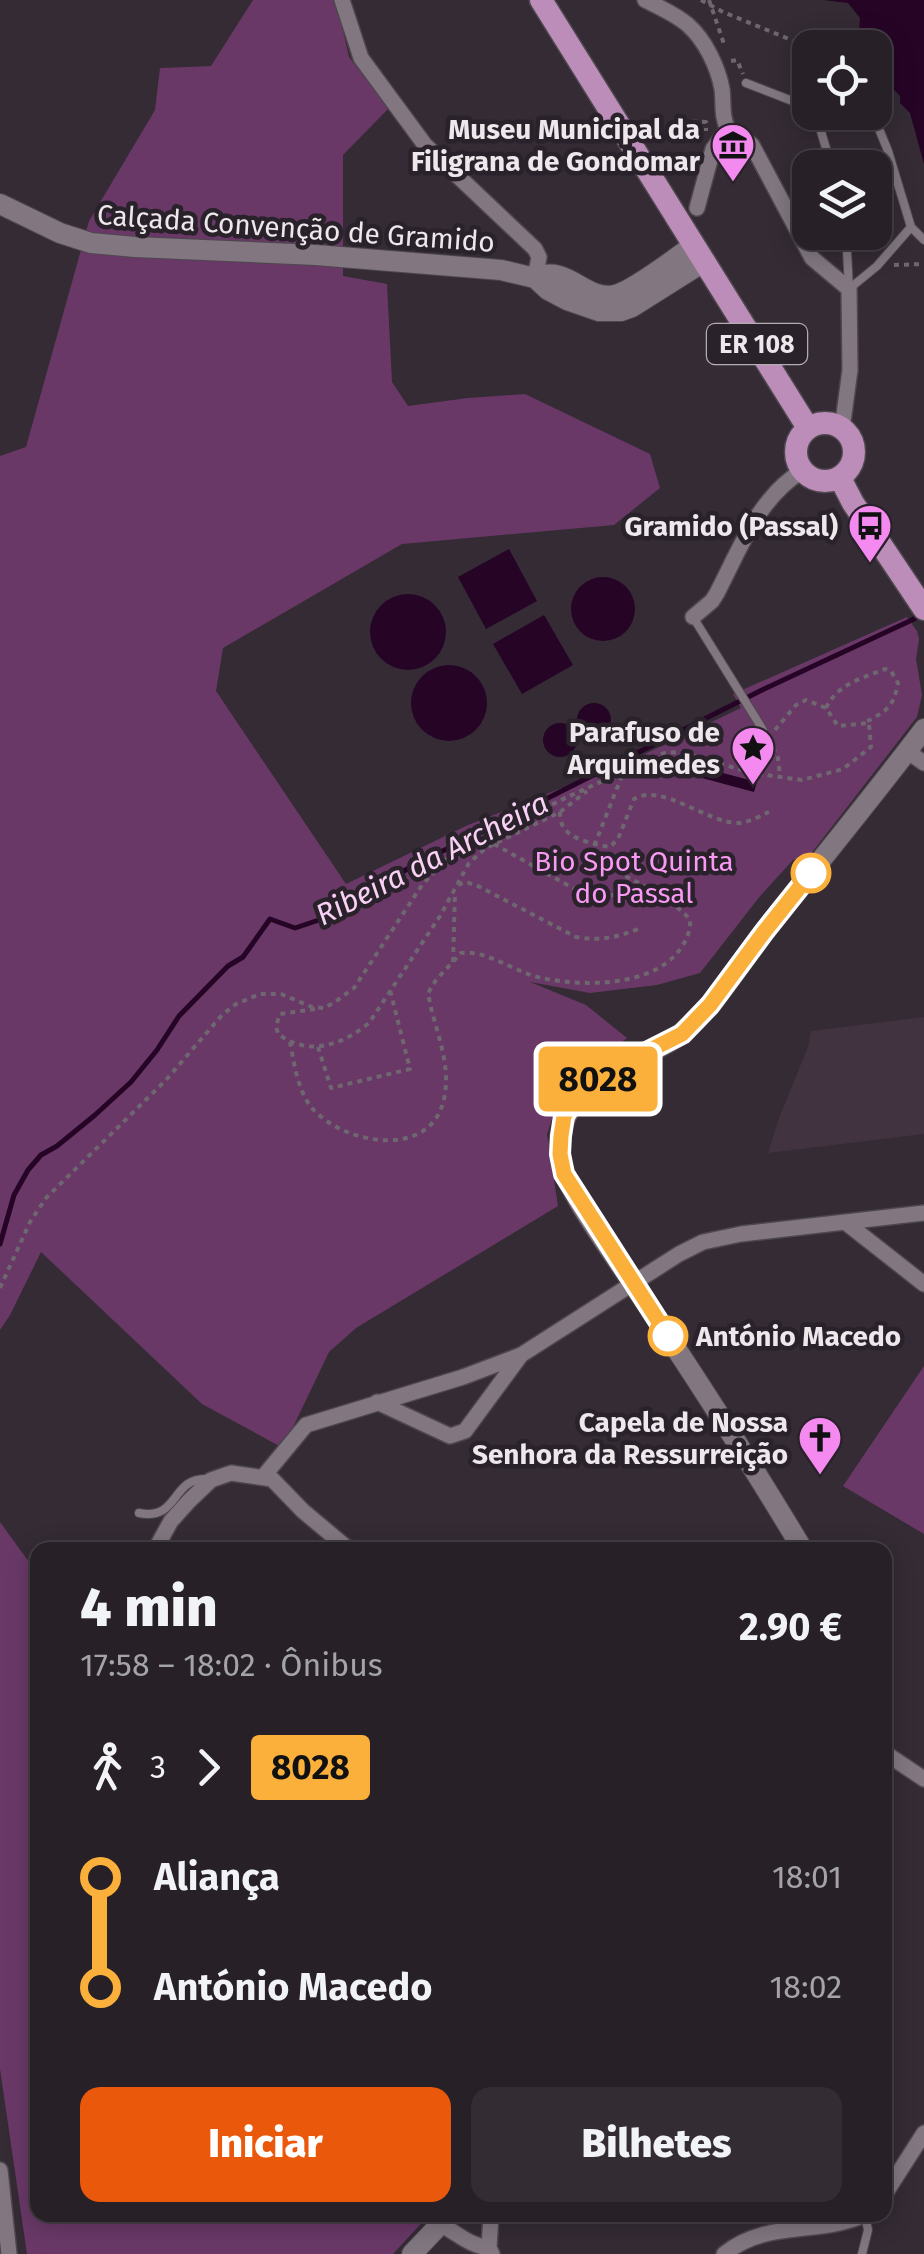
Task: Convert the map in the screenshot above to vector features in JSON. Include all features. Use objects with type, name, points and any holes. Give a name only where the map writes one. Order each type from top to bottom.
[{"type":"main road","name":"ER 108","points":[[541,0],[808,428]]},
{"type":"main road","points":[[820,423],[842,429],[852,440],[854,450],[848,470],[829,482],[808,477],[796,453],[797,442],[808,428],[820,423]]},
{"type":"main road","points":[[840,478],[921,605]]},
{"type":"street","points":[[342,0],[362,58],[426,145],[535,249],[539,258],[535,278]]},
{"type":"street","points":[[645,0],[688,24],[707,49],[723,93],[722,120],[728,129],[752,145],[812,258],[849,288],[850,370],[842,429]]},
{"type":"street","points":[[697,208],[713,149],[728,129]]},
{"type":"street","name":"Calçada Convenção de Gramido","points":[[0,204],[60,233],[91,243],[316,255],[501,270],[535,278],[556,274],[600,295],[612,296],[699,253]]},
{"type":"street","points":[[693,617],[712,601],[764,505],[802,471]]},
{"type":"street","points":[[797,1542],[564,1174],[560,1154],[564,1116],[574,1100],[605,1073],[682,1034],[710,1005],[764,932],[916,757],[924,729]]},
{"type":"street","points":[[263,1478],[306,1425],[522,1355],[702,1242],[740,1234],[924,1213]]},
{"type":"street","points":[[846,1222],[924,1284]]},
{"type":"street","points":[[377,1402],[450,1436],[465,1431],[522,1355]]},
{"type":"street","points":[[159,1542],[170,1522],[211,1480],[231,1473],[272,1479],[303,1512],[341,1542]]},
{"type":"street","points":[[892,1758],[924,1780]]},
{"type":"street","points":[[892,2183],[924,2134]]},
{"type":"street","points":[[0,2170],[9,2254]]},
{"type":"street","points":[[412,2254],[443,2222]]},
{"type":"street","points":[[447,2222],[469,2242],[491,2251],[491,2222]]},
{"type":"street","points":[[724,2254],[754,2236],[777,2230],[850,2222]]},
{"type":"lane","points":[[746,83],[796,102],[819,125],[827,150]]},
{"type":"lane","points":[[879,130],[912,227],[924,240]]},
{"type":"lane","points":[[849,288],[878,266],[912,227]]},
{"type":"lane","points":[[847,250],[849,288]]},
{"type":"lane","points":[[693,617],[766,733]]},
{"type":"lane","points":[[139,1513],[153,1516],[164,1511],[195,1479],[211,1480]]},
{"type":"lane","points":[[862,2254],[866,2222]]},
{"type":"path","points":[[702,0],[792,40]]},
{"type":"path","points":[[710,3],[725,45]]},
{"type":"path","points":[[730,62],[737,60],[746,83]]},
{"type":"path","points":[[682,121],[706,122],[705,137]]},
{"type":"path","points":[[826,708],[844,686],[891,670],[898,683],[891,706],[858,726]]},
{"type":"path","points":[[593,786],[560,812],[494,844],[470,863],[369,1023],[353,1036],[318,1047],[290,1042],[278,1034],[280,1014],[324,1008],[354,988],[422,885],[447,860],[483,839],[593,786],[664,753],[673,751],[752,773],[802,780],[843,769],[871,746],[869,723],[838,726],[826,708],[806,700],[796,705],[766,733],[778,758],[780,776]]},
{"type":"path","points":[[290,1042],[306,1100],[314,1111],[364,1139],[411,1137],[429,1129],[439,1117],[445,1097],[447,1070],[428,993],[461,954],[480,954],[540,978],[572,982],[618,981],[653,972],[672,960],[684,945],[690,919],[628,878],[589,859],[623,773]]},
{"type":"path","points":[[560,812],[566,830],[610,847],[639,796],[658,796],[738,823],[769,812]]},
{"type":"path","points":[[494,844],[580,892],[598,897],[615,895]]},
{"type":"path","points":[[456,887],[466,882],[478,886],[576,937],[615,938],[638,930]]},
{"type":"path","points":[[452,962],[456,887]]},
{"type":"path","points":[[330,1088],[410,1069],[390,990]]},
{"type":"path","points":[[0,1288],[30,1222],[46,1198],[166,1080],[222,1014],[248,998],[270,993],[324,1008]]},
{"type":"path","points":[[318,1047],[333,1095]]},
{"type":"path","points":[[406,1070],[408,1077]]},
{"type":"shaded area","points":[[824,0],[924,0],[924,164],[910,113],[892,88],[892,30],[859,30],[860,18],[848,3]]},
{"type":"shaded area","points":[[509,549],[537,601],[486,629],[458,577]]},
{"type":"shaded area","points":[[603,577],[626,586],[635,609],[626,632],[603,641],[580,632],[571,609],[580,586]]},
{"type":"shaded area","points":[[408,594],[435,605],[446,632],[435,659],[408,670],[381,659],[370,632],[381,605]]},
{"type":"shaded area","points":[[544,615],[573,665],[522,694],[493,644]]},
{"type":"shaded area","points":[[449,665],[476,676],[487,703],[476,730],[449,741],[422,730],[411,703],[422,676]]},
{"type":"shaded area","points":[[594,703],[606,708],[611,720],[606,732],[594,737],[582,732],[577,720],[582,708]]},
{"type":"shaded area","points":[[560,723],[572,728],[577,740],[572,752],[560,757],[548,752],[543,740],[548,728]]},
{"type":"shaded area","points":[[704,768],[757,782],[754,792],[702,778]]},
{"type":"shaded area","points":[[924,1017],[924,1134],[768,1153],[811,1031]]},
{"type":"green space","name":"Bio Spot Quinta do Passal","points":[[253,0],[336,0],[349,57],[389,108],[343,155],[343,276],[387,284],[392,382],[408,406],[525,394],[650,454],[660,488],[614,525],[402,544],[223,648],[216,691],[346,884],[468,825],[630,761],[741,708],[733,694],[907,617],[919,639],[916,659],[922,695],[917,717],[810,855],[793,860],[700,973],[657,985],[590,993],[530,982],[586,1005],[627,1038],[564,1084],[547,1134],[558,1206],[356,1328],[329,1352],[283,1448],[202,1404],[41,1252],[0,1330],[0,456],[26,447],[89,221],[155,110],[160,68],[211,66]]},
{"type":"green space","points":[[924,1366],[924,1534],[843,1486]]},
{"type":"green space","points":[[0,1522],[30,1563],[30,2222],[423,2222],[393,2254],[27,2254],[0,2069]]},
{"type":"waterway","name":"Ribeira da Archeira","points":[[0,1244],[14,1195],[28,1170],[131,1082],[179,1016],[228,966],[243,957],[270,919],[295,928],[322,919],[409,868],[919,615]]},
{"type":"bus line","name":"8028","points":[[668,1336],[564,1174],[560,1154],[564,1116],[574,1100],[605,1073],[682,1034],[710,1005],[811,873]]},
{"type":"place","name":"Museu Municipal da Filigrana de Gondomar","points":[[733,183]]},
{"type":"place","name":"Gramido (Passal)","points":[[870,564]]},
{"type":"place","name":"Parafuso de Arquimedes","points":[[753,786]]},
{"type":"place","name":"António Macedo","points":[[668,1336]]},
{"type":"place","name":"Capela de Nossa Senhora da Ressurreição","points":[[820,1476]]}]
